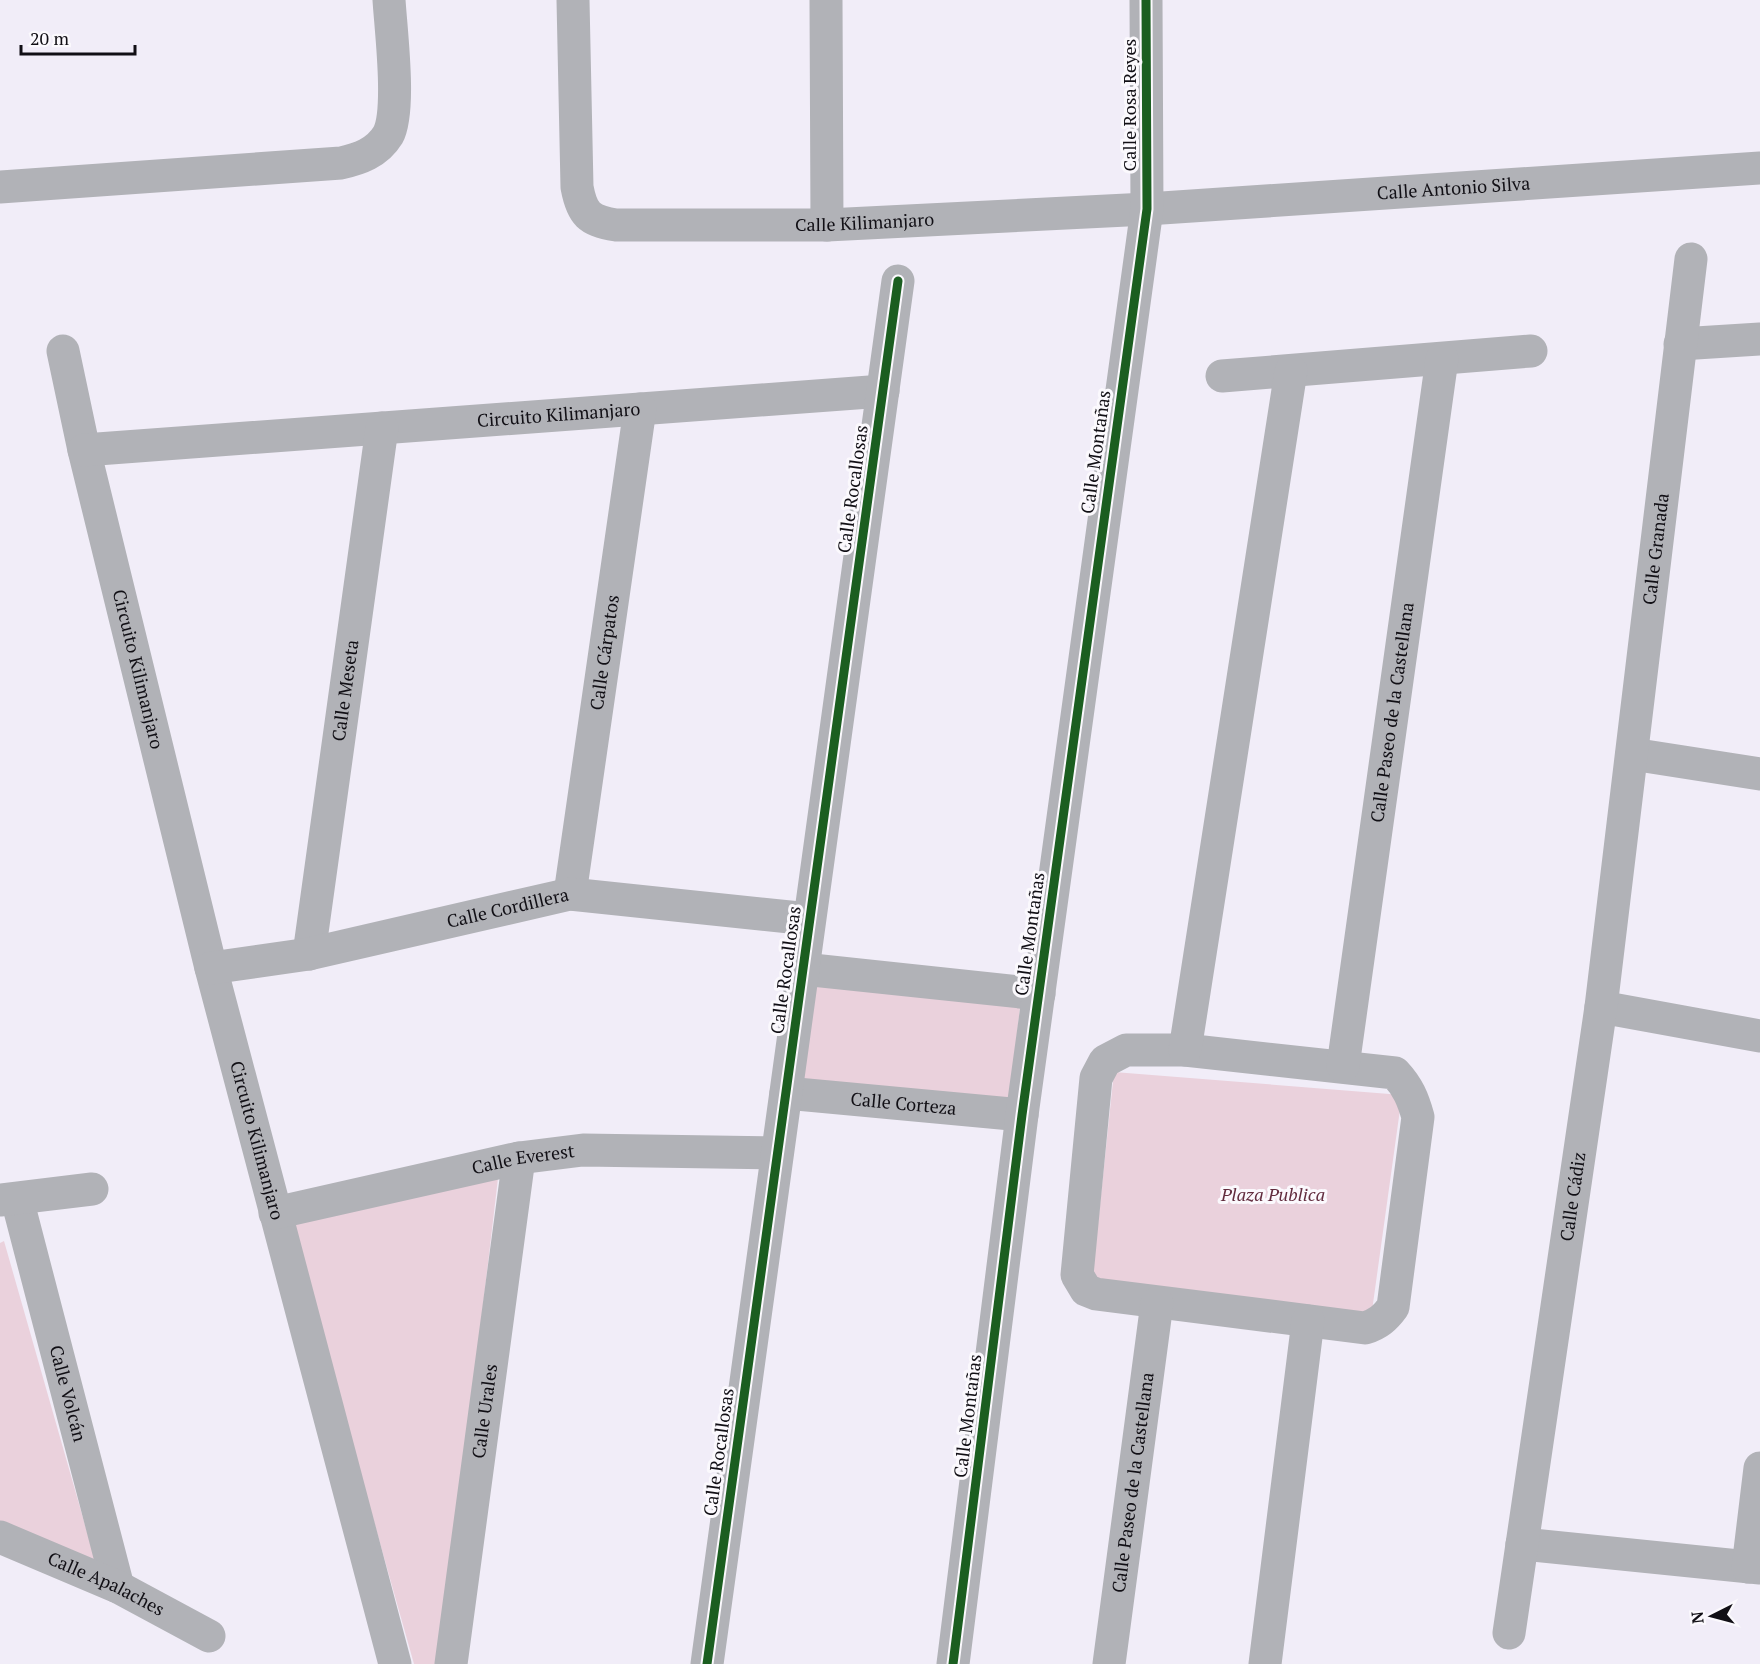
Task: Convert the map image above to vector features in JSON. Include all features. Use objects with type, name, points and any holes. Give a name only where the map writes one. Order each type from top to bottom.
[{"type":"street","points":[[0,187],[340,163],[360,158],[377,149],[388,135],[395,111],[389,0]]},
{"type":"street","name":"Calle Kilimanjaro","points":[[573,0],[577,187],[580,202],[587,214],[598,222],[616,225],[827,225],[1147,209]]},
{"type":"street","points":[[826,0],[827,225]]},
{"type":"street","name":"Calle Rosa Reyes","points":[[1146,0],[1147,209]]},
{"type":"street","name":"Calle Antonio Silva","points":[[1147,209],[1760,168]]},
{"type":"street","name":"Calle Montañas","points":[[953,1664],[1022,1115],[1147,209]]},
{"type":"street","name":"Calle Granada","points":[[1601,1008],[1691,259]]},
{"type":"street","name":"Calle Rocallosas","points":[[706,1664],[898,281]]},
{"type":"street","points":[[1680,344],[1760,339]]},
{"type":"street","points":[[63,351],[84,450]]},
{"type":"street","points":[[1222,376],[1530,351]]},
{"type":"street","name":"Calle Paseo de la Castellana","points":[[1343,1066],[1442,359]]},
{"type":"street","points":[[1185,1050],[1291,371]]},
{"type":"street","name":"Circuito Kilimanjaro","points":[[394,1664],[211,968],[84,450],[883,391]]},
{"type":"street","name":"Calle Cárpatos","points":[[570,894],[640,409]]},
{"type":"street","name":"Calle Meseta","points":[[309,954],[382,428]]},
{"type":"street","points":[[1632,754],[1760,774]]},
{"type":"street","name":"Calle Cordillera","points":[[211,968],[309,954],[570,894],[809,919]]},
{"type":"street","points":[[803,969],[1039,994]]},
{"type":"street","points":[[1601,1008],[1760,1036]]},
{"type":"street","name":"Calle Cádiz","points":[[1509,1633],[1601,1008]]},
{"type":"street","points":[[1126,1050],[1185,1050],[1343,1066],[1395,1073],[1407,1085],[1418,1117],[1393,1307],[1385,1318],[1376,1325],[1365,1328],[1096,1294],[1086,1290],[1077,1275],[1096,1078],[1105,1061],[1126,1050]]},
{"type":"street","name":"Calle Corteza","points":[[786,1093],[1022,1115]]},
{"type":"street","name":"Calle Everest","points":[[275,1214],[519,1158],[583,1150],[777,1153]]},
{"type":"street","name":"Calle Urales","points":[[451,1664],[519,1158]]},
{"type":"street","points":[[9,1200],[92,1189]]},
{"type":"street","name":"Calle Volcán","points":[[9,1200],[118,1587]]},
{"type":"street","name":"Calle Paseo de la Castellana","points":[[1109,1664],[1157,1302]]},
{"type":"street","points":[[1265,1664],[1308,1321]]},
{"type":"street","points":[[1522,1544],[1754,1568],[1760,1468]]},
{"type":"street","name":"Calle Apalaches","points":[[0,1537],[118,1587],[209,1635]]},
{"type":"green space","points":[[815,981],[1020,1008],[1009,1103],[797,1084]]},
{"type":"green space","name":"Plaza Publica","points":[[1114,1072],[1402,1095],[1371,1318],[1092,1280]]},
{"type":"green space","points":[[498,1178],[441,1664],[414,1664],[290,1223]]},
{"type":"green space","points":[[4,1241],[97,1567],[0,1522],[0,1243]]},
{"type":"cycle path","points":[[953,1664],[1022,1115],[1147,209],[1146,0]]},
{"type":"cycle path","points":[[707,1664],[898,281]]}]
